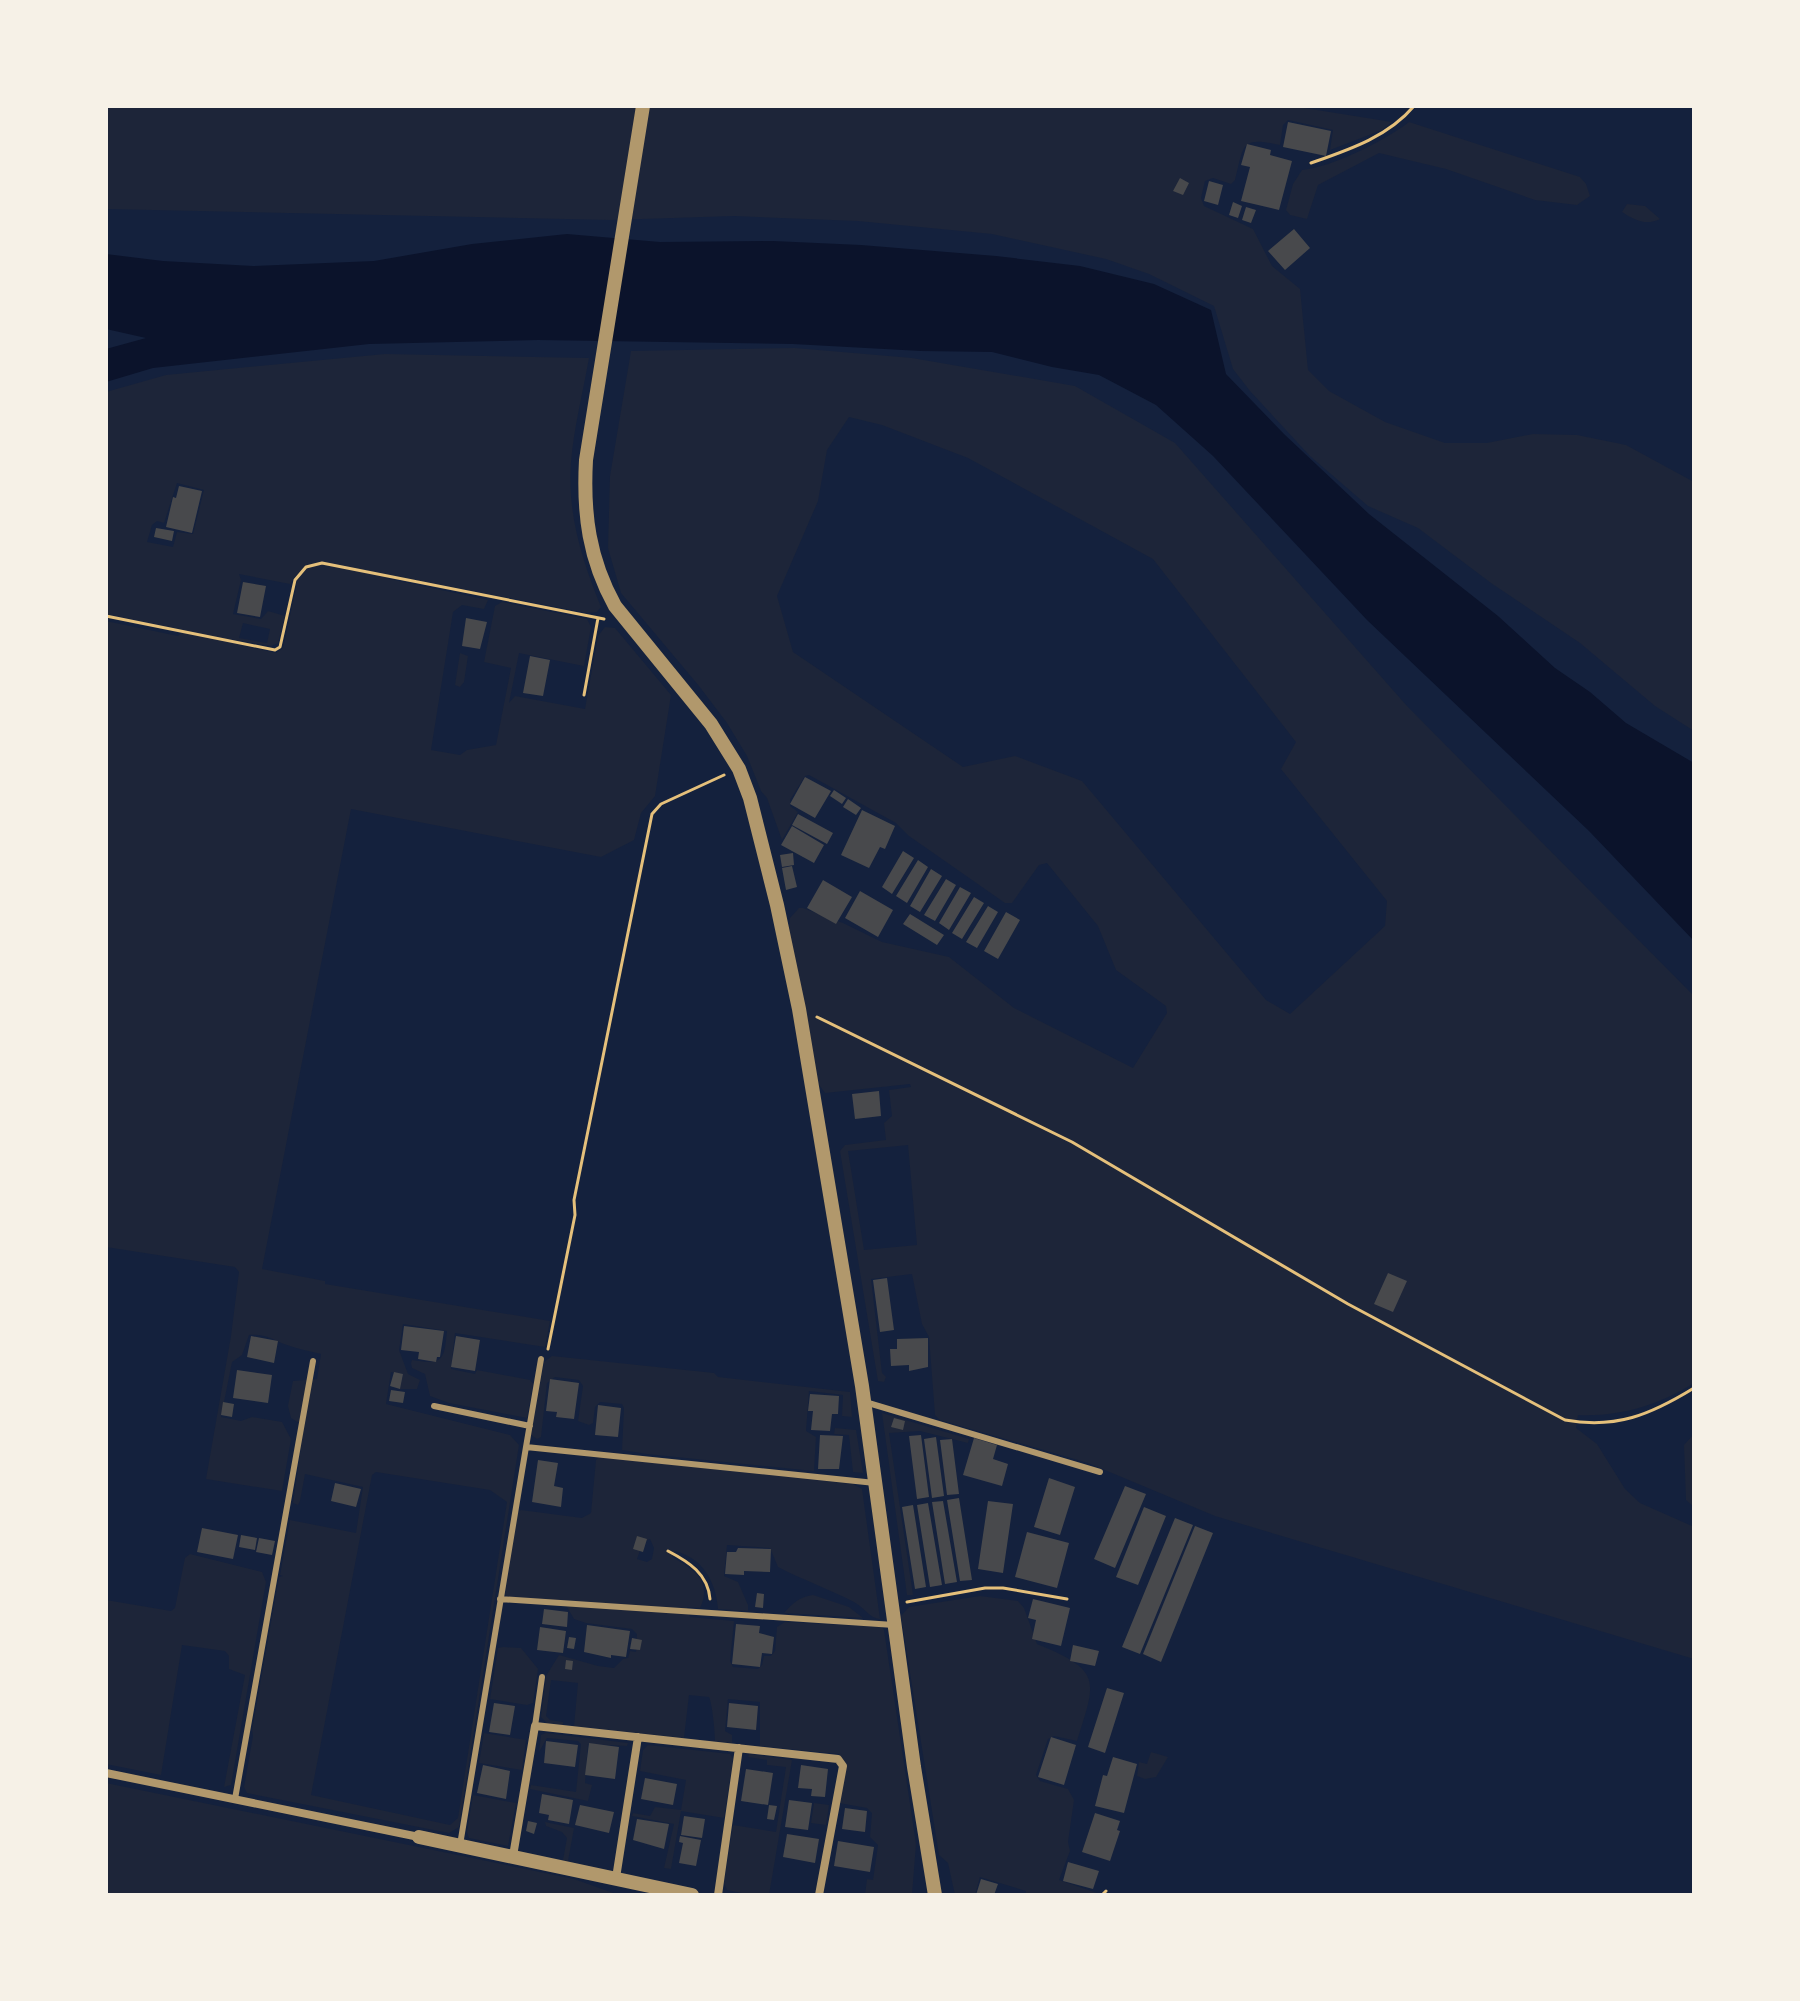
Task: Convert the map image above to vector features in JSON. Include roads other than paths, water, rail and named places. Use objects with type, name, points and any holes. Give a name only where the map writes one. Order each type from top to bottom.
[{"type":"street","points":[[643,106],[591,417],[584,485],[589,543],[604,585],[623,616],[711,724],[739,769],[750,798],[799,1009],[865,1402],[894,1625],[935,1895]]},
{"type":"street","points":[[513,1856],[535,1726],[838,1759],[843,1766],[819,1895]]},
{"type":"street","points":[[616,1878],[638,1737]]},
{"type":"street","points":[[718,1895],[739,1748]]},
{"type":"street","points":[[106,1773],[692,1895]]},
{"type":"lane","points":[[460,1845],[541,1359]]},
{"type":"lane","points":[[235,1799],[313,1361]]},
{"type":"lane","points":[[865,1402],[1100,1472]]},
{"type":"lane","points":[[434,1406],[530,1426]]},
{"type":"lane","points":[[526,1447],[875,1483]]},
{"type":"lane","points":[[500,1599],[894,1625]]},
{"type":"lane","points":[[535,1726],[542,1677]]}]
